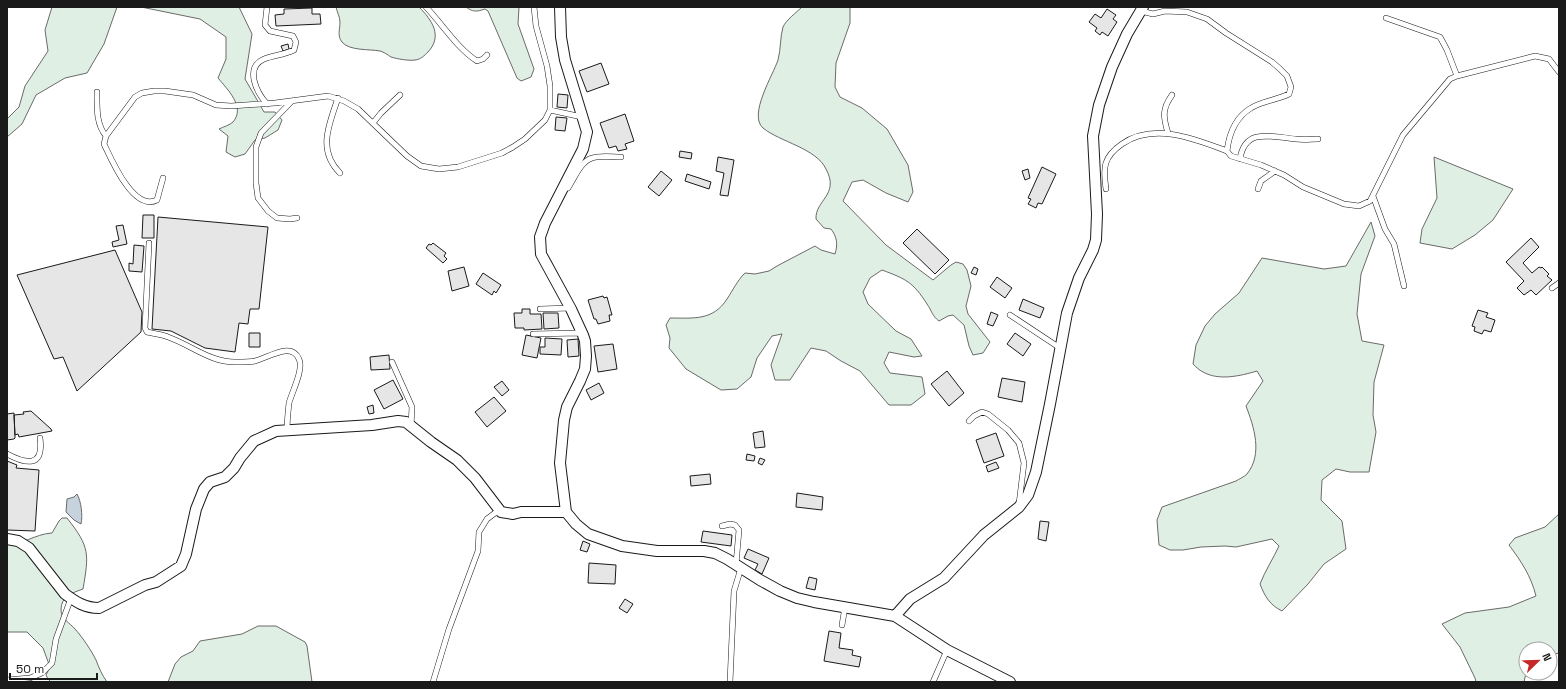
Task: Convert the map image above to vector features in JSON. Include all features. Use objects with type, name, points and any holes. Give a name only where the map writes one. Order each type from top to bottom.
[{"type":"street","points":[[560,7],[561,37],[565,60],[587,132],[583,149],[540,236],[541,254],[571,309],[583,335],[586,356],[580,381],[567,407],[564,420],[560,463],[566,512],[576,524],[588,534],[622,546],[657,551],[704,552],[715,554],[739,566],[780,591],[797,598],[895,616],[947,650],[1010,682]]},
{"type":"street","points":[[895,616],[910,599],[944,578],[984,535],[1019,507],[1028,495],[1036,472],[1069,306],[1079,278],[1093,250],[1096,240],[1097,214],[1093,136],[1098,105],[1112,67],[1127,34],[1142,9]]},
{"type":"street","points":[[7,539],[18,541],[29,548],[65,594],[82,605],[92,608],[99,608],[145,585],[156,582],[181,566],[186,554],[196,509],[204,489],[210,482],[225,477],[234,468],[254,441],[276,431],[372,425],[398,421],[406,422],[457,460],[475,478],[501,512],[513,514],[521,512],[566,512]]},
{"type":"lane","points":[[267,104],[256,89],[253,78],[254,71],[263,60],[286,54],[294,50],[296,42],[293,36],[270,31],[265,25],[268,7]]},
{"type":"lane","points":[[426,7],[462,49],[471,57],[477,61],[483,59],[487,55]]},
{"type":"lane","points":[[163,178],[157,200],[152,202],[143,201],[135,196],[110,157],[104,144],[106,136],[135,97],[142,93],[154,91],[179,92],[193,95],[216,105],[231,106],[267,104],[328,96],[338,98],[358,109],[408,156],[421,166],[439,169],[458,167],[502,153],[513,147],[545,120],[550,110],[550,86],[547,66],[536,26],[534,7]]},
{"type":"lane","points":[[1142,9],[1153,14],[1166,9],[1187,12],[1207,19],[1272,62],[1287,76],[1291,86],[1289,94],[1280,99],[1251,108],[1241,116],[1232,130],[1228,151]]},
{"type":"lane","points":[[1386,18],[1440,37],[1447,50],[1457,76]]},
{"type":"lane","points":[[1106,189],[1103,172],[1106,159],[1114,149],[1129,139],[1150,134],[1168,133],[1185,136],[1228,151],[1231,156],[1261,164],[1304,187],[1344,204],[1360,206],[1370,201],[1403,135],[1450,79],[1535,56],[1549,59],[1559,72]]},
{"type":"lane","points":[[97,92],[98,117],[101,130],[106,136]]},
{"type":"lane","points":[[373,123],[400,95]]},
{"type":"lane","points":[[1168,133],[1164,116],[1164,105],[1172,95]]},
{"type":"lane","points":[[338,98],[326,142],[327,154],[333,165],[340,173]]},
{"type":"lane","points":[[292,101],[261,133],[256,147],[256,183],[258,198],[268,211],[277,218],[297,218]]},
{"type":"lane","points":[[550,110],[583,117]]},
{"type":"lane","points":[[1240,159],[1242,149],[1248,141],[1259,137],[1279,136],[1297,140],[1318,139]]},
{"type":"lane","points":[[555,204],[585,162],[592,158],[621,157]]},
{"type":"lane","points":[[1258,189],[1261,181],[1275,171]]},
{"type":"lane","points":[[1373,196],[1385,229],[1394,244],[1404,286]]},
{"type":"lane","points":[[149,243],[145,328],[147,332],[167,336],[205,355],[235,362],[255,361],[282,351],[295,354],[301,362],[290,401],[288,431]]},
{"type":"lane","points":[[1552,288],[1559,283]]},
{"type":"lane","points":[[540,308],[571,309]]},
{"type":"lane","points":[[1010,315],[1060,348]]},
{"type":"lane","points":[[533,334],[579,332],[583,335]]},
{"type":"lane","points":[[392,362],[412,407],[411,427]]},
{"type":"lane","points":[[969,422],[974,416],[982,412],[988,414],[1008,430],[1019,443],[1024,463],[1019,507]]},
{"type":"lane","points":[[7,454],[19,460],[34,462],[39,456],[41,447],[40,438]]},
{"type":"lane","points":[[433,682],[449,629],[478,551],[479,532],[487,519],[495,513],[501,512]]},
{"type":"lane","points":[[722,526],[730,524],[736,525],[739,530],[739,566],[734,591],[730,682]]},
{"type":"lane","points":[[7,680],[30,678],[42,674],[52,663],[56,639],[71,598]]},
{"type":"lane","points":[[842,625],[845,607]]},
{"type":"lane","points":[[933,682],[947,650]]},
{"type":"green space","points":[[52,7],[117,7],[104,44],[87,73],[65,78],[36,95],[22,124],[7,137],[7,119],[19,107],[25,86],[48,51],[45,30]]},
{"type":"green space","points":[[141,7],[239,7],[252,34],[245,79],[264,112],[275,112],[282,120],[278,130],[265,138],[255,140],[245,154],[235,157],[226,152],[228,136],[219,129],[233,122],[237,110],[234,98],[218,78],[226,59],[226,37],[200,19]]},
{"type":"green space","points":[[336,7],[419,7],[432,23],[435,40],[425,55],[419,59],[413,60],[394,58],[380,51],[349,47],[342,42],[340,37],[340,20]]},
{"type":"green space","points":[[466,7],[519,7],[518,24],[534,69],[531,77],[521,81],[517,78],[488,11],[485,9],[475,11]]},
{"type":"green space","points":[[802,7],[850,7],[850,23],[836,63],[835,87],[840,97],[862,108],[887,129],[908,165],[913,192],[908,202],[886,193],[863,180],[852,182],[843,201],[886,245],[933,280],[956,262],[963,264],[967,270],[971,286],[966,306],[968,314],[990,342],[983,353],[973,355],[969,346],[964,325],[953,315],[939,321],[933,315],[929,307],[913,286],[897,276],[882,270],[870,278],[863,292],[868,304],[896,331],[911,339],[922,356],[914,357],[889,352],[884,363],[890,373],[922,377],[925,394],[911,405],[889,405],[860,371],[826,351],[811,348],[790,380],[775,380],[771,365],[782,334],[772,336],[757,358],[751,377],[737,389],[721,390],[686,369],[669,348],[670,338],[666,325],[670,318],[694,318],[709,315],[721,306],[727,299],[737,282],[745,273],[755,274],[769,271],[815,246],[821,250],[835,254],[836,238],[833,232],[831,229],[824,228],[816,219],[819,207],[829,191],[830,178],[826,169],[821,162],[806,150],[770,133],[763,128],[759,122],[758,114],[760,105],[778,60],[784,24]]},
{"type":"green space","points":[[1434,157],[1513,189],[1493,220],[1475,235],[1452,249],[1420,243],[1422,229],[1437,198]]},
{"type":"green space","points":[[1371,222],[1375,236],[1361,274],[1357,314],[1362,341],[1384,345],[1374,382],[1373,415],[1376,432],[1369,472],[1350,472],[1336,469],[1322,480],[1321,500],[1342,521],[1346,549],[1324,564],[1308,584],[1282,611],[1268,600],[1260,584],[1279,546],[1272,539],[1236,547],[1201,547],[1183,550],[1170,550],[1159,545],[1157,520],[1162,507],[1236,481],[1247,474],[1255,458],[1256,440],[1246,406],[1263,381],[1257,371],[1230,377],[1209,375],[1203,372],[1193,364],[1196,345],[1205,326],[1215,314],[1239,293],[1262,258],[1324,269],[1346,266]]},
{"type":"green space","points":[[1559,514],[1559,653],[1558,641],[1518,641],[1518,681],[1524,682],[1476,682],[1460,647],[1442,624],[1465,613],[1509,607],[1536,596],[1525,569],[1509,545],[1515,538],[1545,527]]},
{"type":"green space","points":[[62,518],[67,518],[80,536],[84,544],[87,559],[83,589],[65,598],[61,605],[61,613],[87,644],[107,682],[51,682],[46,675],[50,667],[43,648],[27,632],[7,632],[7,542],[13,543],[24,541],[40,535],[52,533]]},
{"type":"green space","points":[[258,626],[276,626],[305,642],[307,646],[312,682],[168,682],[175,664],[181,657],[193,651],[200,641],[242,634]]},
{"type":"shaded area","points":[[77,494],[80,500],[82,516],[81,524],[74,520],[66,512],[67,499],[74,497]]},
{"type":"building","points":[[312,8],[312,14],[320,14],[321,24],[276,26],[275,15],[284,14],[284,9]]},
{"type":"building","points":[[1107,9],[1116,15],[1113,19],[1117,22],[1108,36],[1102,32],[1100,35],[1095,31],[1097,28],[1089,22],[1095,14],[1101,18]]},
{"type":"building","points":[[288,44],[289,49],[283,51],[281,46]]},
{"type":"building","points":[[601,63],[609,84],[587,92],[579,71]]},
{"type":"building","points":[[558,94],[568,95],[567,108],[557,107]]},
{"type":"building","points":[[625,114],[634,141],[625,144],[627,149],[618,151],[616,146],[609,148],[600,123]]},
{"type":"building","points":[[556,117],[567,118],[565,131],[555,130]]},
{"type":"building","points":[[680,151],[692,153],[691,159],[679,157]]},
{"type":"building","points":[[718,157],[734,160],[728,196],[720,195],[724,173],[716,171]]},
{"type":"building","points":[[1042,167],[1056,174],[1042,204],[1038,203],[1036,208],[1028,204],[1031,199],[1028,198]]},
{"type":"building","points":[[1028,169],[1030,178],[1025,180],[1022,171]]},
{"type":"building","points":[[661,171],[672,180],[659,196],[648,187]]},
{"type":"building","points":[[687,174],[711,182],[709,189],[685,181]]},
{"type":"building","points":[[143,215],[154,215],[154,238],[142,238]]},
{"type":"building","points":[[158,217],[268,227],[259,309],[250,309],[248,324],[239,323],[235,352],[205,348],[171,331],[152,329]]},
{"type":"building","points":[[123,225],[127,244],[113,247],[112,242],[119,240],[116,226]]},
{"type":"building","points":[[917,229],[949,260],[935,274],[903,243]]},
{"type":"building","points":[[1531,238],[1539,247],[1523,263],[1532,273],[1539,267],[1542,267],[1549,274],[1547,276],[1552,280],[1536,295],[1531,290],[1524,295],[1517,288],[1524,281],[1506,262]]},
{"type":"building","points":[[433,243],[446,253],[444,256],[447,259],[443,263],[426,248],[429,244],[431,245]]},
{"type":"building","points":[[134,245],[144,246],[142,272],[129,271],[129,263],[133,264]]},
{"type":"building","points":[[115,250],[142,312],[141,332],[77,391],[63,357],[54,359],[17,275]]},
{"type":"building","points":[[464,267],[469,286],[452,291],[448,271]]},
{"type":"building","points":[[974,267],[978,269],[976,275],[971,273]]},
{"type":"building","points":[[483,273],[501,285],[496,293],[494,291],[492,295],[476,284]]},
{"type":"building","points":[[997,277],[1012,288],[1005,298],[990,287]]},
{"type":"building","points":[[603,296],[604,298],[607,297],[612,315],[609,315],[610,321],[598,324],[596,319],[594,319],[588,300]]},
{"type":"building","points":[[1023,299],[1044,308],[1040,318],[1019,310]]},
{"type":"building","points":[[522,309],[530,309],[530,314],[541,314],[542,329],[524,330],[524,328],[515,328],[514,313],[522,313]]},
{"type":"building","points":[[1478,310],[1488,313],[1486,317],[1495,320],[1491,332],[1484,330],[1482,334],[1474,331],[1475,327],[1472,326]]},
{"type":"building","points":[[991,312],[998,315],[993,326],[987,324]]},
{"type":"building","points":[[543,313],[558,313],[559,328],[544,329]]},
{"type":"building","points":[[249,333],[260,333],[260,347],[249,347]]},
{"type":"building","points":[[1015,333],[1031,344],[1023,356],[1007,344]]},
{"type":"building","points":[[526,335],[541,338],[537,358],[522,355]]},
{"type":"building","points":[[545,338],[562,339],[561,355],[540,354],[540,347],[545,347]]},
{"type":"building","points":[[578,339],[579,356],[568,357],[567,340]]},
{"type":"building","points":[[613,344],[617,369],[598,372],[594,346]]},
{"type":"building","points":[[389,355],[390,369],[371,370],[370,357]]},
{"type":"building","points":[[947,371],[964,393],[949,406],[931,384]]},
{"type":"building","points":[[1002,378],[1025,382],[1022,402],[998,397]]},
{"type":"building","points":[[393,380],[403,399],[384,409],[374,390]]},
{"type":"building","points":[[502,381],[509,390],[502,396],[494,387]]},
{"type":"building","points":[[599,383],[604,393],[591,400],[586,390]]},
{"type":"building","points":[[494,397],[506,411],[487,427],[475,412]]},
{"type":"building","points":[[373,405],[374,413],[369,414],[367,407]]},
{"type":"building","points":[[31,411],[52,431],[19,437],[18,434],[15,435],[14,415],[24,414],[23,412]]},
{"type":"building","points":[[14,413],[15,438],[7,440],[7,414]]},
{"type":"building","points":[[763,431],[765,447],[755,448],[753,433]]},
{"type":"building","points":[[996,433],[1004,456],[984,463],[976,440]]},
{"type":"building","points":[[747,454],[755,456],[754,461],[746,460]]},
{"type":"building","points":[[760,458],[765,460],[762,465],[758,463]]},
{"type":"building","points":[[7,461],[17,465],[16,468],[39,470],[35,531],[7,530]]},
{"type":"building","points":[[996,462],[999,468],[988,472],[986,466]]},
{"type":"building","points":[[710,474],[711,484],[691,486],[690,476]]},
{"type":"building","points":[[797,493],[823,497],[822,510],[796,507]]},
{"type":"building","points":[[1040,521],[1049,522],[1046,541],[1038,539]]},
{"type":"building","points":[[703,531],[732,535],[731,546],[701,542]]},
{"type":"building","points":[[583,541],[590,544],[587,552],[580,550]]},
{"type":"building","points":[[748,549],[769,558],[762,574],[755,570],[758,564],[744,558]]},
{"type":"building","points":[[589,563],[616,565],[615,584],[588,583]]},
{"type":"building","points":[[809,577],[817,579],[815,590],[806,588]]},
{"type":"building","points":[[625,599],[633,604],[627,613],[619,608]]},
{"type":"building","points":[[829,631],[841,633],[839,648],[853,650],[852,655],[861,657],[859,667],[824,661]]}]
